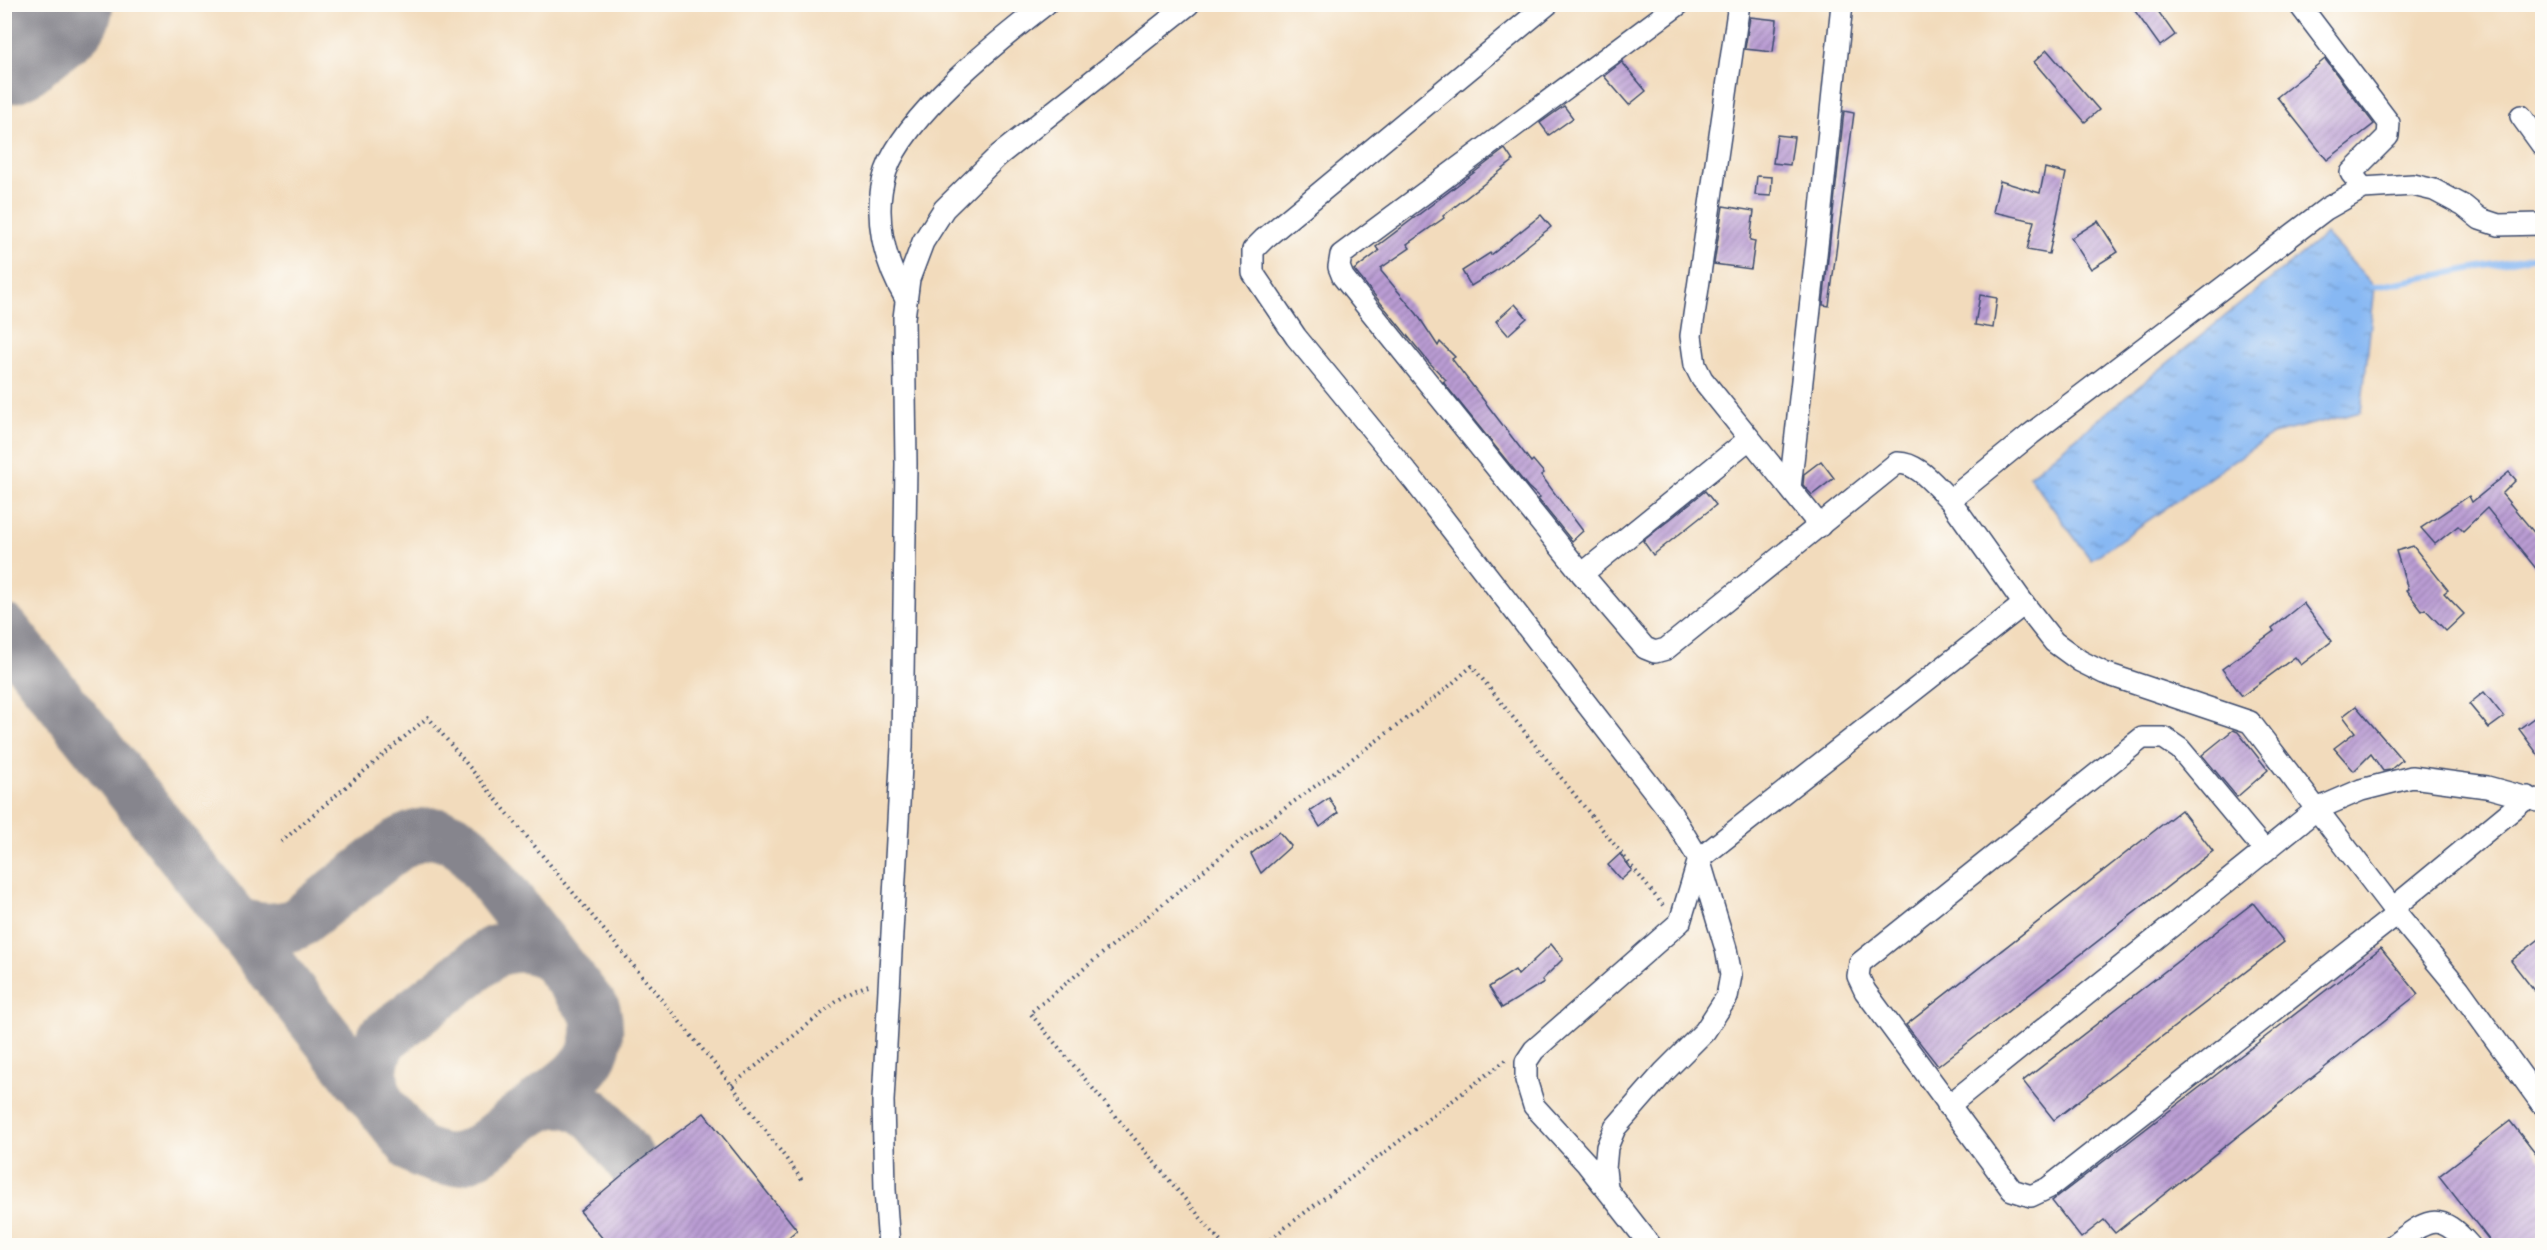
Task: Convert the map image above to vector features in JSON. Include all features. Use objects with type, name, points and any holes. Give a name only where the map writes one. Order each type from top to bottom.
[{"type":"lane","points":[[906,299],[889,266],[883,238],[882,189],[891,160],[906,136],[957,79],[1046,4]]},
{"type":"lane","points":[[889,1245],[883,1101],[902,747],[906,299],[909,279],[923,242],[944,209],[999,155],[1189,4]]},
{"type":"lane","points":[[1548,4],[1264,239],[1253,250],[1253,273],[1296,338],[1415,482],[1671,813],[1700,859],[1726,949],[1731,975],[1727,996],[1705,1031],[1664,1072],[1615,1128],[1607,1147],[1605,1169],[1607,1188]]},
{"type":"lane","points":[[1679,4],[1341,255],[1339,267],[1343,277],[1582,574],[1645,648],[1655,652],[1666,649],[1897,463],[1906,463],[1915,467],[1950,500],[2054,642],[2080,661],[2104,673],[2250,722],[2395,911],[2459,989],[2542,1104]]},
{"type":"lane","points":[[1739,4],[1691,336],[1695,366],[1701,379],[1820,526]]},
{"type":"lane","points":[[1790,488],[1842,4]]},
{"type":"lane","points":[[2299,4],[2389,123],[2388,136],[2351,173],[2363,188]]},
{"type":"lane","points":[[2521,116],[2542,146]]},
{"type":"lane","points":[[1950,500],[2031,434],[2326,209],[2363,188],[2413,185],[2434,190],[2472,213],[2499,225],[2542,224]]},
{"type":"lane","points":[[1582,574],[1749,439]]},
{"type":"lane","points":[[1651,1245],[1607,1188],[1558,1130],[1534,1106],[1526,1080],[1526,1062],[1534,1050],[1680,922],[1700,859],[2024,604]]},
{"type":"lane","points":[[2265,851],[2180,750],[2164,738],[2142,738],[1860,963],[1858,976],[1865,991],[2012,1190],[2031,1196],[2048,1188],[2535,799]]},
{"type":"lane","points":[[1948,1106],[2317,809],[2361,790],[2412,777],[2487,787],[2535,799]]},
{"type":"lane","points":[[2392,1245],[2424,1223],[2440,1221],[2456,1230],[2469,1245]]},
{"type":"path","points":[[1224,1245],[1030,1013],[1231,848],[1440,694],[1472,666],[1668,911]]},
{"type":"path","points":[[281,842],[428,717],[732,1085],[802,1180]]},
{"type":"path","points":[[732,1085],[840,999],[856,990],[891,980]]},
{"type":"path","points":[[1260,1245],[1510,1056]]},
{"type":"water","points":[[2326,234],[2375,287],[2361,412],[2273,434],[2091,560],[2029,476]]},
{"type":"building","points":[[2130,4],[2153,4],[2175,35],[2160,46]]},
{"type":"building","points":[[1750,17],[1777,20],[1773,52],[1745,49]]},
{"type":"building","points":[[2047,50],[2099,110],[2085,122],[2034,62]]},
{"type":"building","points":[[2325,59],[2374,124],[2327,160],[2277,97]]},
{"type":"building","points":[[1622,62],[1646,91],[1629,105],[1604,76]]},
{"type":"building","points":[[1564,106],[1573,118],[1549,135],[1540,123]]},
{"type":"building","points":[[1844,111],[1854,113],[1829,306],[1823,305]]},
{"type":"building","points":[[1777,135],[1794,137],[1790,165],[1773,163]]},
{"type":"building","points":[[1505,149],[1513,161],[1443,216],[1444,218],[1407,244],[1410,248],[1381,268],[1381,271],[1417,314],[1438,346],[1440,342],[1455,357],[1452,359],[1531,462],[1533,460],[1544,473],[1541,475],[1583,531],[1572,541],[1538,499],[1540,498],[1528,487],[1443,382],[1446,380],[1354,270],[1379,251],[1376,247]]},
{"type":"building","points":[[2045,168],[2066,173],[2049,254],[2027,250],[2034,221],[1993,212],[2000,181],[2040,193]]},
{"type":"building","points":[[1757,176],[1772,177],[1771,196],[1755,195]]},
{"type":"building","points":[[1723,206],[1754,211],[1750,240],[1755,241],[1751,269],[1714,264]]},
{"type":"building","points":[[1541,215],[1551,227],[1494,272],[1471,286],[1462,271],[1490,253],[1491,255]]},
{"type":"building","points":[[2098,221],[2118,252],[2091,269],[2071,238]]},
{"type":"building","points":[[1980,295],[1997,298],[1993,328],[1975,325]]},
{"type":"building","points":[[1515,304],[1527,318],[1508,335],[1496,321]]},
{"type":"building","points":[[1821,461],[1834,478],[1812,495],[1803,485],[1804,474]]},
{"type":"building","points":[[2509,472],[2516,480],[2502,494],[2542,542],[2542,576],[2487,508],[2463,531],[2458,526],[2435,544],[2421,528],[2469,496],[2472,502]]},
{"type":"building","points":[[1705,491],[1716,505],[1653,555],[1643,541]]},
{"type":"building","points":[[2413,546],[2448,590],[2444,593],[2464,614],[2446,631],[2425,609],[2422,611],[2406,590],[2408,589],[2396,551]]},
{"type":"building","points":[[2303,603],[2332,641],[2301,665],[2295,657],[2242,696],[2222,669],[2274,631],[2272,628]]},
{"type":"building","points":[[2484,692],[2504,717],[2489,728],[2469,704]]},
{"type":"building","points":[[2356,706],[2402,760],[2390,770],[2383,771],[2371,754],[2354,771],[2334,748],[2355,732],[2343,716]]},
{"type":"building","points":[[2542,712],[2542,760],[2519,729]]},
{"type":"building","points":[[2233,730],[2238,732],[2268,770],[2237,797],[2202,755]]},
{"type":"building","points":[[1329,798],[1338,813],[1320,827],[1310,811]]},
{"type":"building","points":[[2181,810],[2213,851],[1938,1066],[1906,1025]]},
{"type":"building","points":[[1279,832],[1291,846],[1261,873],[1251,854]]},
{"type":"building","points":[[1620,854],[1632,870],[1621,880],[1608,865]]},
{"type":"building","points":[[2253,903],[2284,942],[2054,1120],[2023,1081]]},
{"type":"building","points":[[2542,937],[2542,1001],[2511,961]]},
{"type":"building","points":[[1551,944],[1563,959],[1542,980],[1544,982],[1502,1008],[1489,987],[1515,970],[1518,975]]},
{"type":"building","points":[[2381,948],[2418,994],[2115,1233],[2104,1220],[2081,1238],[2052,1201]]},
{"type":"building","points":[[704,1113],[797,1230],[779,1245],[608,1245],[580,1211],[634,1165]]},
{"type":"building","points":[[2510,1121],[2542,1162],[2542,1245],[2493,1245],[2439,1176]]},
{"type":"waterway","points":[[2375,287],[2542,255]]},
{"type":"taxiway","points":[[4,630],[415,1149],[439,1158],[450,1159],[472,1154],[534,1109],[551,1102],[569,1103],[594,1116],[634,1165]]},
{"type":"taxiway","points":[[237,923],[266,929],[296,924],[399,844],[418,835],[435,833],[459,843],[468,849],[595,1011],[597,1029],[595,1045],[590,1058],[572,1079],[533,1109]]},
{"type":"taxiway","points":[[378,1102],[372,1070],[375,1054],[383,1038],[493,952],[522,947],[551,955]]},
{"type":"runway","points":[[4,39],[48,4]]}]
